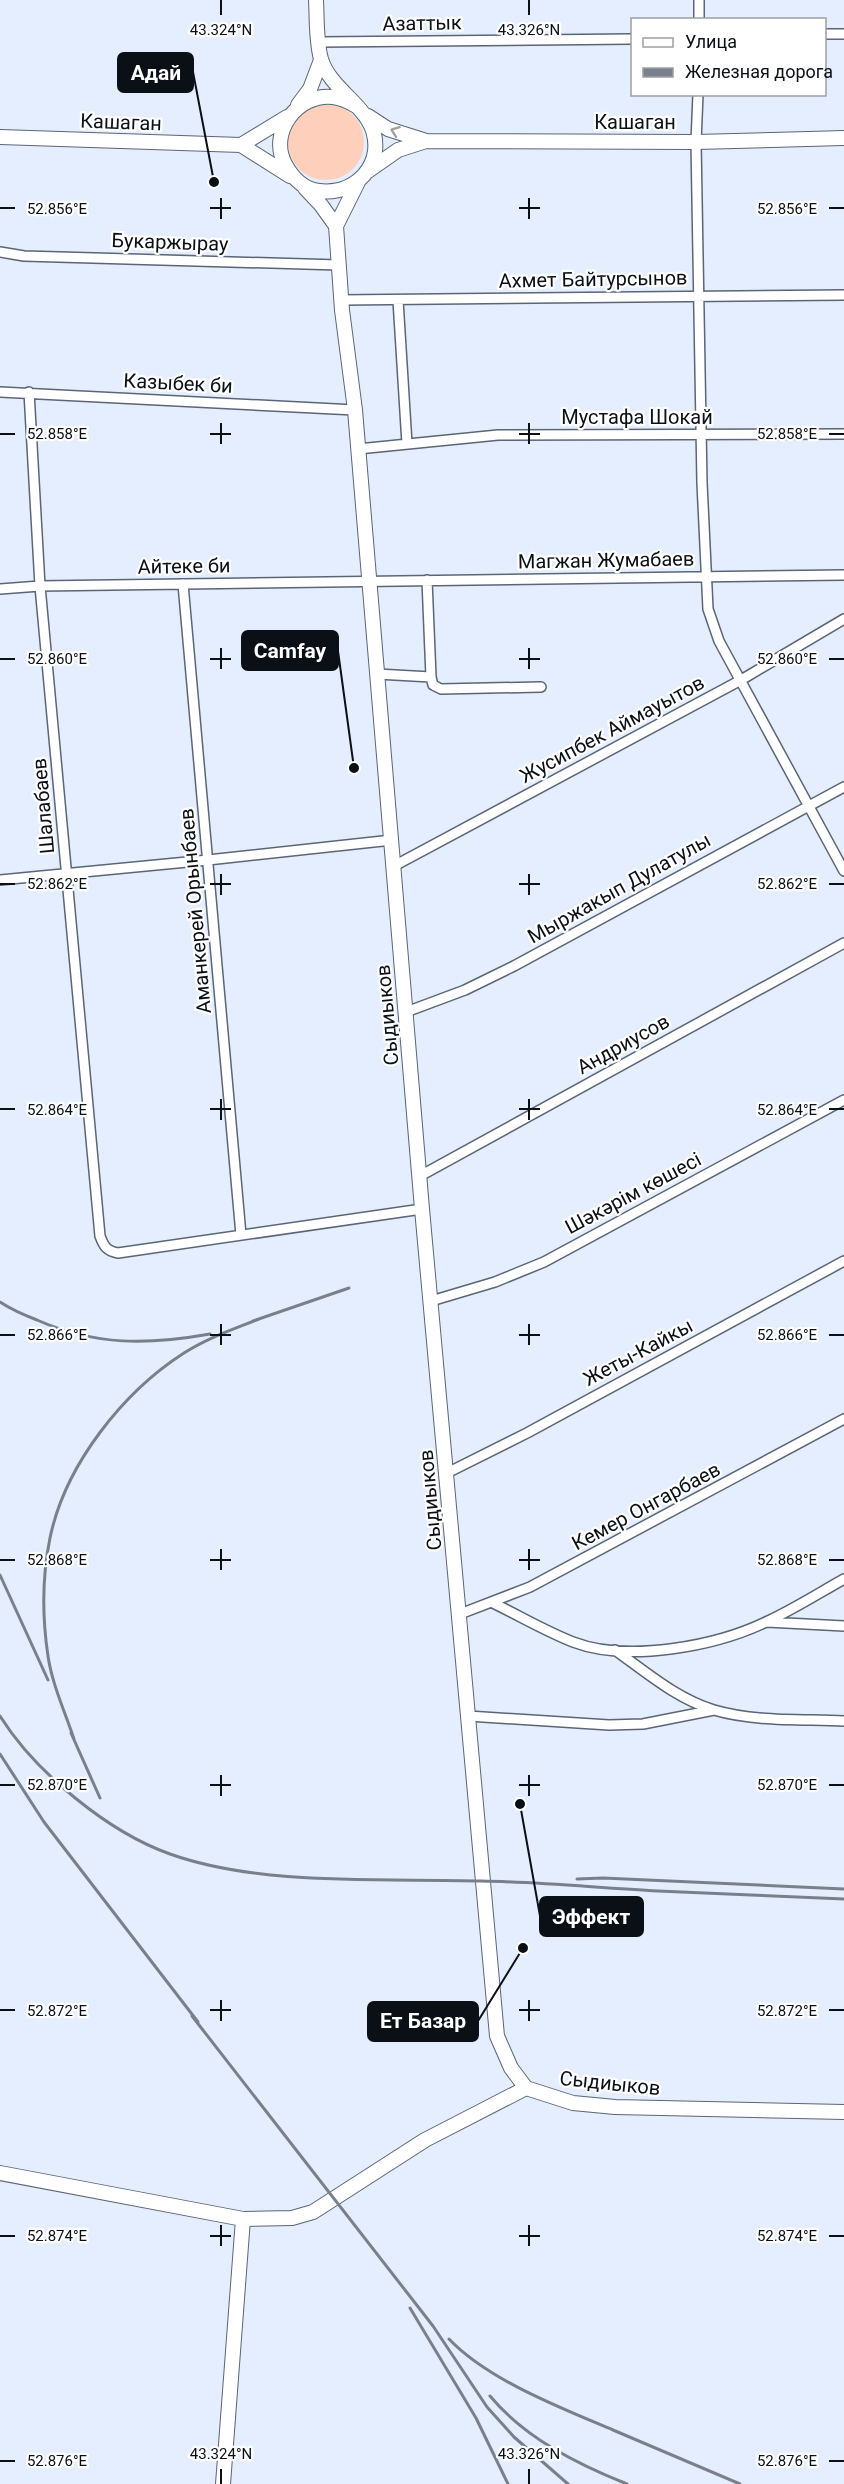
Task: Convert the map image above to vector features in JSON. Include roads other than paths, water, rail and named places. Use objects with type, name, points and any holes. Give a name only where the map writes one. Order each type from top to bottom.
[{"type":"street","points":[[315,0],[321,60],[310,89],[291,113],[282,130],[280,145],[282,160],[290,173],[321,205],[336,226],[358,182],[368,171],[398,150],[426,141]]},
{"type":"street","points":[[699,0],[699,18]]},
{"type":"street","points":[[826,34],[844,34]]},
{"type":"street","name":"Азаттык","points":[[320,42],[631,39]]},
{"type":"street","points":[[321,60],[336,85],[362,111],[373,128],[376,143],[374,157],[368,171]]},
{"type":"street","points":[[358,182],[344,189],[329,192],[314,190],[300,184],[241,145],[305,102],[318,97],[332,96],[346,100],[388,129],[426,141]]},
{"type":"street","points":[[698,96],[696,142],[698,296],[708,609],[719,641],[844,871]]},
{"type":"street","name":"Кашаган","points":[[0,137],[241,145]]},
{"type":"street","name":"Кашаган","points":[[426,141],[696,142],[844,138]]},
{"type":"street","name":"Сыдиыков","points":[[336,226],[341,300],[355,411],[422,1209],[497,2036],[510,2068],[526,2088],[573,2103],[615,2107],[844,2112]]},
{"type":"street","name":"Букаржырау","points":[[0,252],[24,256],[339,265]]},
{"type":"street","name":"Ахмет Байтурсынов","points":[[341,300],[844,295]]},
{"type":"street","points":[[398,300],[407,444]]},
{"type":"street","name":"Казыбек би","points":[[0,392],[355,411]]},
{"type":"street","name":"Шалабаев","points":[[29,392],[40,586],[100,1236],[107,1249],[118,1253],[241,1235]]},
{"type":"street","name":"Мустафа Шокай","points":[[358,449],[498,435],[844,434]]},
{"type":"street","name":"Магжан Жумабаев","points":[[368,581],[844,575]]},
{"type":"street","points":[[427,580],[433,685],[441,689],[541,687]]},
{"type":"street","name":"Айтеке би","points":[[0,589],[40,586],[368,581]]},
{"type":"street","name":"Аманкерей Орынбаев","points":[[183,584],[241,1235]]},
{"type":"street","name":"Жусипбек Аймауытов","points":[[394,866],[741,680],[844,619]]},
{"type":"street","points":[[377,674],[431,677]]},
{"type":"street","name":"Мыржакып Дулатулы","points":[[406,1012],[465,990],[514,966],[844,787]]},
{"type":"street","points":[[0,880],[392,840]]},
{"type":"street","name":"Андриусов","points":[[420,1176],[844,943]]},
{"type":"street","name":"Шәкәрім көшесі","points":[[431,1301],[495,1282],[544,1262],[844,1100]]},
{"type":"street","points":[[241,1235],[422,1209]]},
{"type":"street","name":"Жеты-Кайкы","points":[[447,1473],[527,1433],[844,1261]]},
{"type":"street","name":"Кемер Онгарбаев","points":[[460,1614],[551,1576],[844,1419]]},
{"type":"street","points":[[491,1602],[574,1642],[615,1650],[658,1652],[715,1640],[767,1622],[844,1579]]},
{"type":"street","points":[[767,1622],[844,1626]]},
{"type":"street","points":[[615,1650],[673,1691],[714,1710],[756,1717],[844,1721]]},
{"type":"street","points":[[468,1716],[609,1725],[643,1724],[714,1710]]},
{"type":"street","points":[[0,2173],[243,2218],[292,2218],[313,2212],[425,2140],[526,2088]]},
{"type":"street","points":[[223,2484],[243,2218]]},
{"type":"railway","points":[[253,1321],[349,1288]]},
{"type":"railway","points":[[0,1302],[59,1329],[101,1339],[144,1341],[210,1334]]},
{"type":"railway","points":[[74,1739],[50,1666],[44,1611],[45,1567],[50,1538],[69,1484],[100,1433],[139,1388],[184,1353],[221,1334],[259,1319]]},
{"type":"railway","points":[[0,1575],[48,1680]]},
{"type":"railway","points":[[0,1716],[33,1758],[75,1798],[98,1815],[146,1844],[206,1865],[244,1872],[324,1879],[503,1882],[844,1899]]},
{"type":"railway","points":[[71,1733],[100,1798]]},
{"type":"railway","points":[[0,1754],[44,1822],[198,2022]]},
{"type":"railway","points":[[577,1879],[603,1878],[844,1889]]},
{"type":"railway","points":[[192,2016],[433,2326],[487,2407],[514,2437],[568,2484]]},
{"type":"railway","points":[[410,2308],[476,2418],[508,2484]]},
{"type":"railway","points":[[449,2339],[465,2354],[526,2392],[740,2484]]},
{"type":"railway","points":[[490,2396],[519,2425],[553,2448],[589,2468],[627,2484]]},
{"type":"place","name":"Адай","points":[[214,182]]},
{"type":"place","name":"Camfay","points":[[354,768]]},
{"type":"place","name":"Эффект","points":[[520,1804]]},
{"type":"place","name":"Ет Базар","points":[[523,1948]]}]
